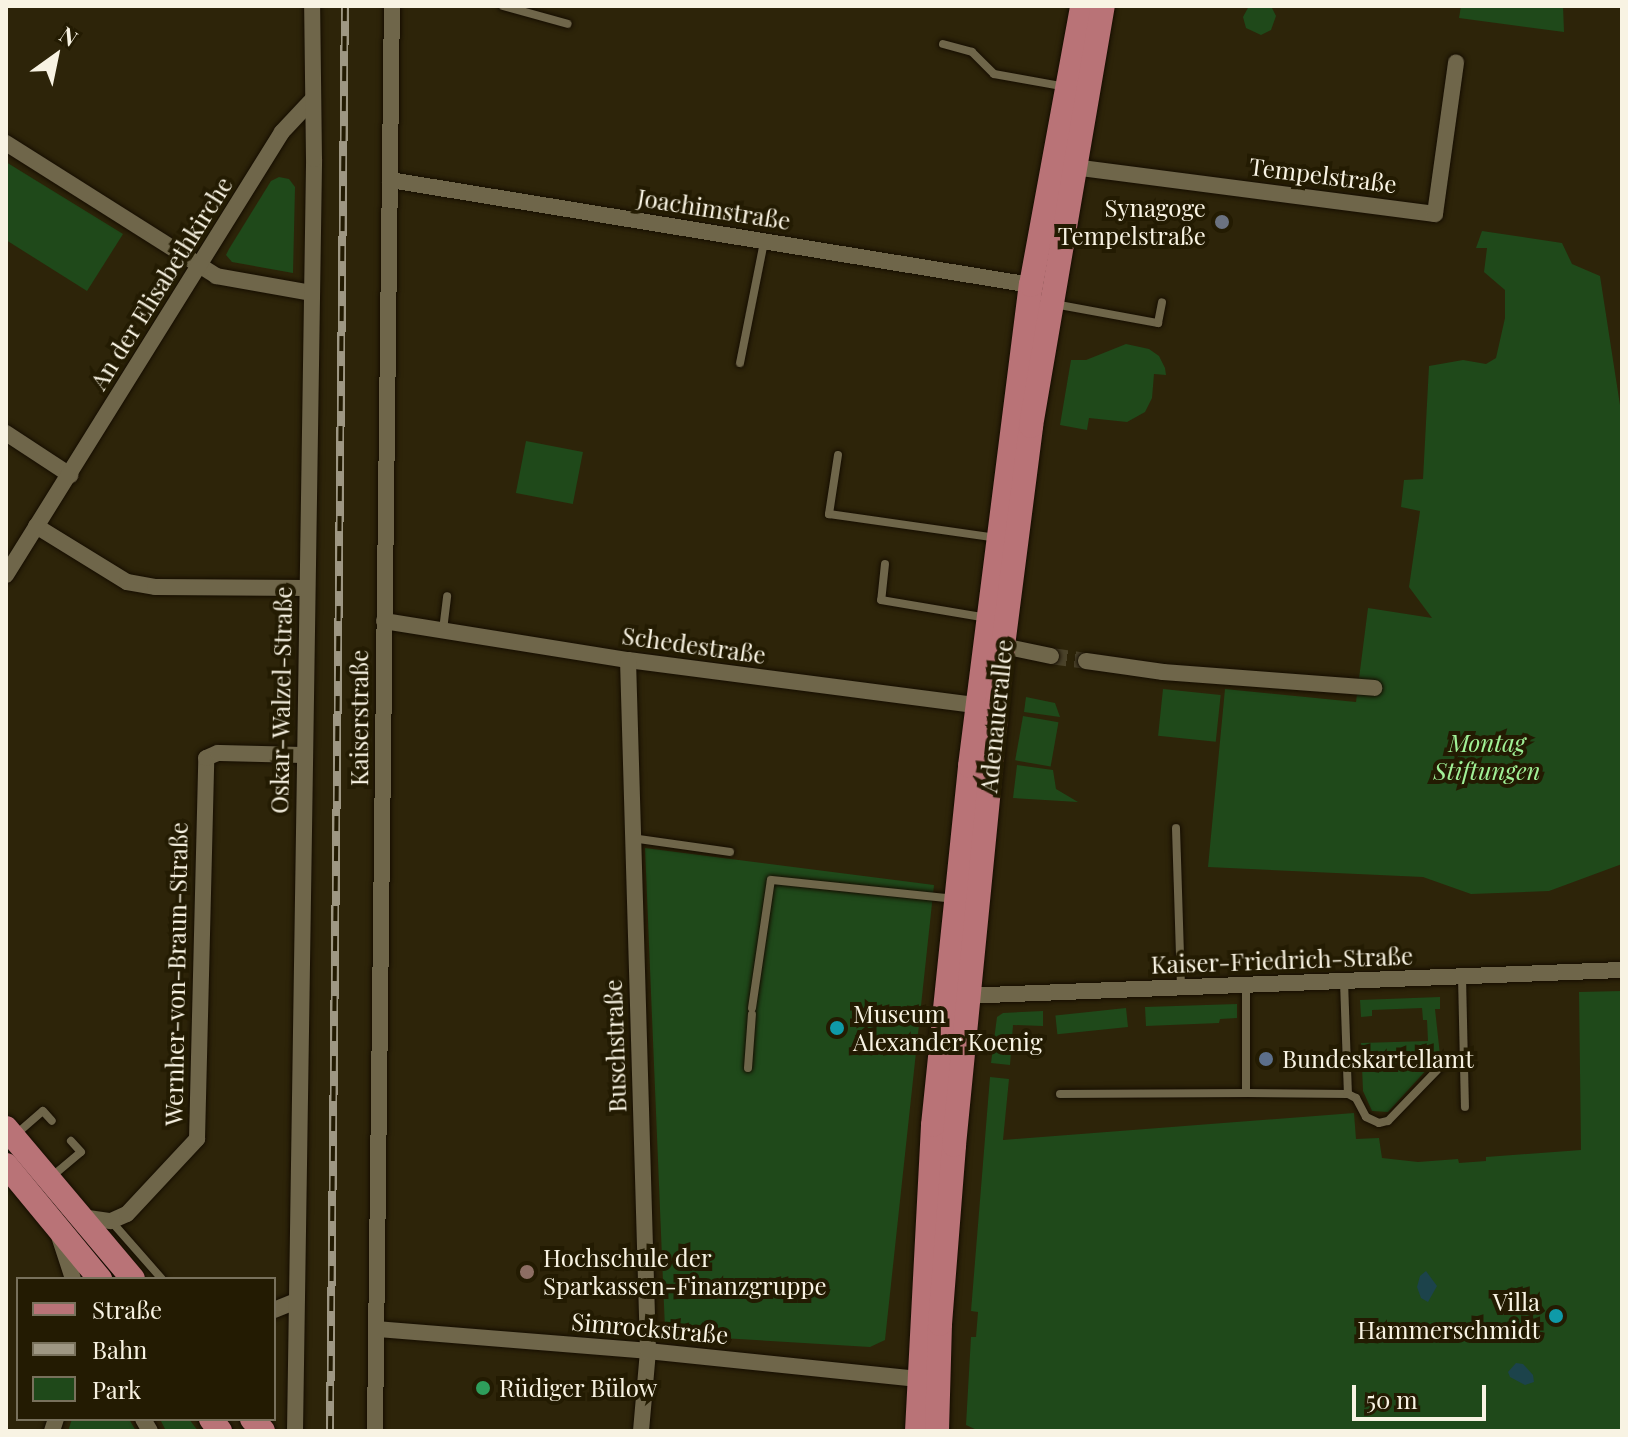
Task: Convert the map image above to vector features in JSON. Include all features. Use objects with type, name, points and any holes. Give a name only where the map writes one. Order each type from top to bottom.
[{"type":"main road","name":"Adenauerallee","points":[[917,1431],[932,1134],[986,819],[988,618],[1031,285],[1082,6]]},
{"type":"main road","name":"Adenauerallee","points":[[937,1431],[956,995],[955,900],[970,766],[1003,646],[1031,426],[1078,168],[1103,6]]},
{"type":"main road","points":[[10,1132],[131,1277]]},
{"type":"main road","points":[[6,1165],[98,1277]]},
{"type":"street","points":[[312,6],[312,100]]},
{"type":"street","name":"Kaiserstraße","points":[[375,1431],[392,6]]},
{"type":"street","name":"Tempelstraße","points":[[1053,164],[1435,214],[1456,62]]},
{"type":"street","name":"An der Elisabethkirche","points":[[6,575],[282,132],[312,100]]},
{"type":"street","name":"Oskar-Walzel-Straße","points":[[295,1431],[312,100]]},
{"type":"street","points":[[6,143],[216,276],[311,293]]},
{"type":"street","name":"Joachimstraße","points":[[390,187],[764,241],[1031,285]]},
{"type":"street","points":[[6,433],[70,475]]},
{"type":"street","points":[[36,526],[127,582],[155,587],[306,588]]},
{"type":"street","name":"Schedestraße","points":[[384,628],[443,631],[628,660],[987,707]]},
{"type":"street","points":[[1003,646],[1051,656]]},
{"type":"street","name":"Buschstraße","points":[[628,660],[648,1351],[641,1431]]},
{"type":"street","points":[[1086,661],[1163,672],[1374,688]]},
{"type":"street","name":"Wernher-von-Braun-Straße","points":[[111,1221],[127,1214],[178,1163],[197,1139],[206,758],[218,753],[305,755]]},
{"type":"street","name":"Kaiser-Friedrich-Straße","points":[[956,995],[1622,970]]},
{"type":"street","points":[[81,1217],[111,1221]]},
{"type":"street","points":[[56,1223],[72,1277]]},
{"type":"street","points":[[276,1309],[296,1301]]},
{"type":"street","name":"Simrockstraße","points":[[377,1336],[648,1351],[918,1379]]},
{"type":"lane","points":[[503,6],[568,24]]},
{"type":"lane","points":[[943,44],[972,52],[994,74],[1067,87]]},
{"type":"lane","points":[[740,363],[764,241]]},
{"type":"lane","points":[[1052,304],[1158,323],[1162,302]]},
{"type":"lane","points":[[838,455],[829,514],[999,538]]},
{"type":"lane","points":[[885,564],[881,600],[988,618]]},
{"type":"lane","points":[[443,631],[447,596]]},
{"type":"lane","points":[[970,766],[977,778],[986,819]]},
{"type":"lane","points":[[1176,828],[1181,988]]},
{"type":"lane","points":[[632,838],[730,852]]},
{"type":"lane","points":[[748,1068],[752,1011],[771,880],[955,900]]},
{"type":"lane","points":[[1462,977],[1465,1107]]},
{"type":"lane","points":[[1344,981],[1348,1094]]},
{"type":"lane","points":[[1246,985],[1246,1093]]},
{"type":"lane","points":[[1060,1094],[1348,1094],[1356,1098],[1366,1117],[1379,1123],[1388,1121],[1442,1065],[1465,1058]]},
{"type":"lane","points":[[10,1132],[43,1111],[52,1121]]},
{"type":"lane","points":[[49,1179],[81,1152],[71,1141]]},
{"type":"lane","points":[[111,1221],[160,1277]]},
{"type":"green space","points":[[1249,6],[1271,6],[1276,16],[1271,30],[1261,35],[1246,28],[1243,17]]},
{"type":"green space","points":[[1461,6],[1563,6],[1564,32],[1459,18]]},
{"type":"green space","points":[[6,162],[123,234],[87,291],[6,240]]},
{"type":"green space","points":[[279,177],[289,179],[295,187],[293,273],[232,262],[226,255],[229,249],[271,181]]},
{"type":"green space","name":"Montag Stiftungen","points":[[1482,231],[1562,243],[1572,264],[1600,276],[1622,418],[1622,864],[1549,891],[1471,894],[1423,877],[1208,867],[1225,689],[1356,702],[1368,608],[1432,618],[1409,587],[1420,511],[1401,507],[1404,480],[1423,479],[1429,366],[1463,360],[1486,364],[1496,358],[1505,318],[1505,290],[1484,272],[1487,248],[1476,248]]},
{"type":"green space","points":[[1126,344],[1149,349],[1159,356],[1165,368],[1166,375],[1154,374],[1152,398],[1145,412],[1127,422],[1089,418],[1087,430],[1060,425],[1071,360],[1086,360]]},
{"type":"green space","points":[[526,441],[583,452],[573,504],[516,493]]},
{"type":"green space","points":[[1163,689],[1221,695],[1216,742],[1158,736]]},
{"type":"green space","points":[[1026,697],[1055,703],[1060,717],[1024,712]]},
{"type":"green space","points":[[1023,716],[1058,722],[1051,767],[1015,760]]},
{"type":"green space","points":[[1017,765],[1053,770],[1056,789],[1078,802],[1013,798]]},
{"type":"green space","points":[[645,848],[934,885],[885,1340],[870,1347],[671,1335],[665,1329]]},
{"type":"green space","points":[[1622,991],[1622,1431],[979,1431],[966,1425],[971,1337],[976,1337],[978,1312],[971,1311],[990,1077],[1009,1079],[1003,1140],[1354,1113],[1356,1139],[1379,1138],[1382,1158],[1418,1162],[1458,1159],[1459,1163],[1486,1161],[1486,1157],[1581,1150],[1579,992]]},
{"type":"green space","points":[[1440,997],[1440,1009],[1435,1009],[1440,1055],[1388,1112],[1372,1111],[1363,1091],[1361,1043],[1428,1041],[1427,1020],[1423,1020],[1422,1008],[1372,1010],[1372,1016],[1361,1017],[1360,1000]]},
{"type":"green space","points":[[1237,1004],[1237,1018],[1220,1019],[1219,1023],[1146,1026],[1145,1007]]},
{"type":"green space","points":[[1126,1008],[1128,1027],[1057,1034],[1055,1015]]},
{"type":"green space","points":[[1043,1011],[1043,1026],[1013,1025],[1010,1065],[991,1063],[997,1017],[1003,1013]]},
{"type":"green space","points":[[71,1421],[130,1421],[136,1431],[68,1431]]},
{"type":"green space","points":[[161,1421],[190,1421],[198,1431],[166,1431]]},
{"type":"water","points":[[1426,1271],[1437,1286],[1428,1302],[1421,1298],[1417,1287],[1420,1276]]},
{"type":"water","points":[[1516,1363],[1523,1364],[1533,1375],[1534,1382],[1525,1385],[1510,1377],[1508,1372]]},
{"type":"tunnel","points":[[1051,656],[1086,661]]},
{"type":"railway","points":[[330,1431],[345,6]]},
{"type":"place","name":"Synagoge Tempelstraße","points":[[1222,222]]},
{"type":"place","name":"Museum Alexander Koenig","points":[[837,1028]]},
{"type":"place","name":"Bundeskartellamt","points":[[1266,1059]]},
{"type":"place","name":"Hochschule der Sparkassen-Finanzgruppe","points":[[527,1272]]},
{"type":"place","name":"Villa Hammerschmidt","points":[[1556,1316]]},
{"type":"place","name":"Rüdiger Bülow","points":[[483,1388]]}]
